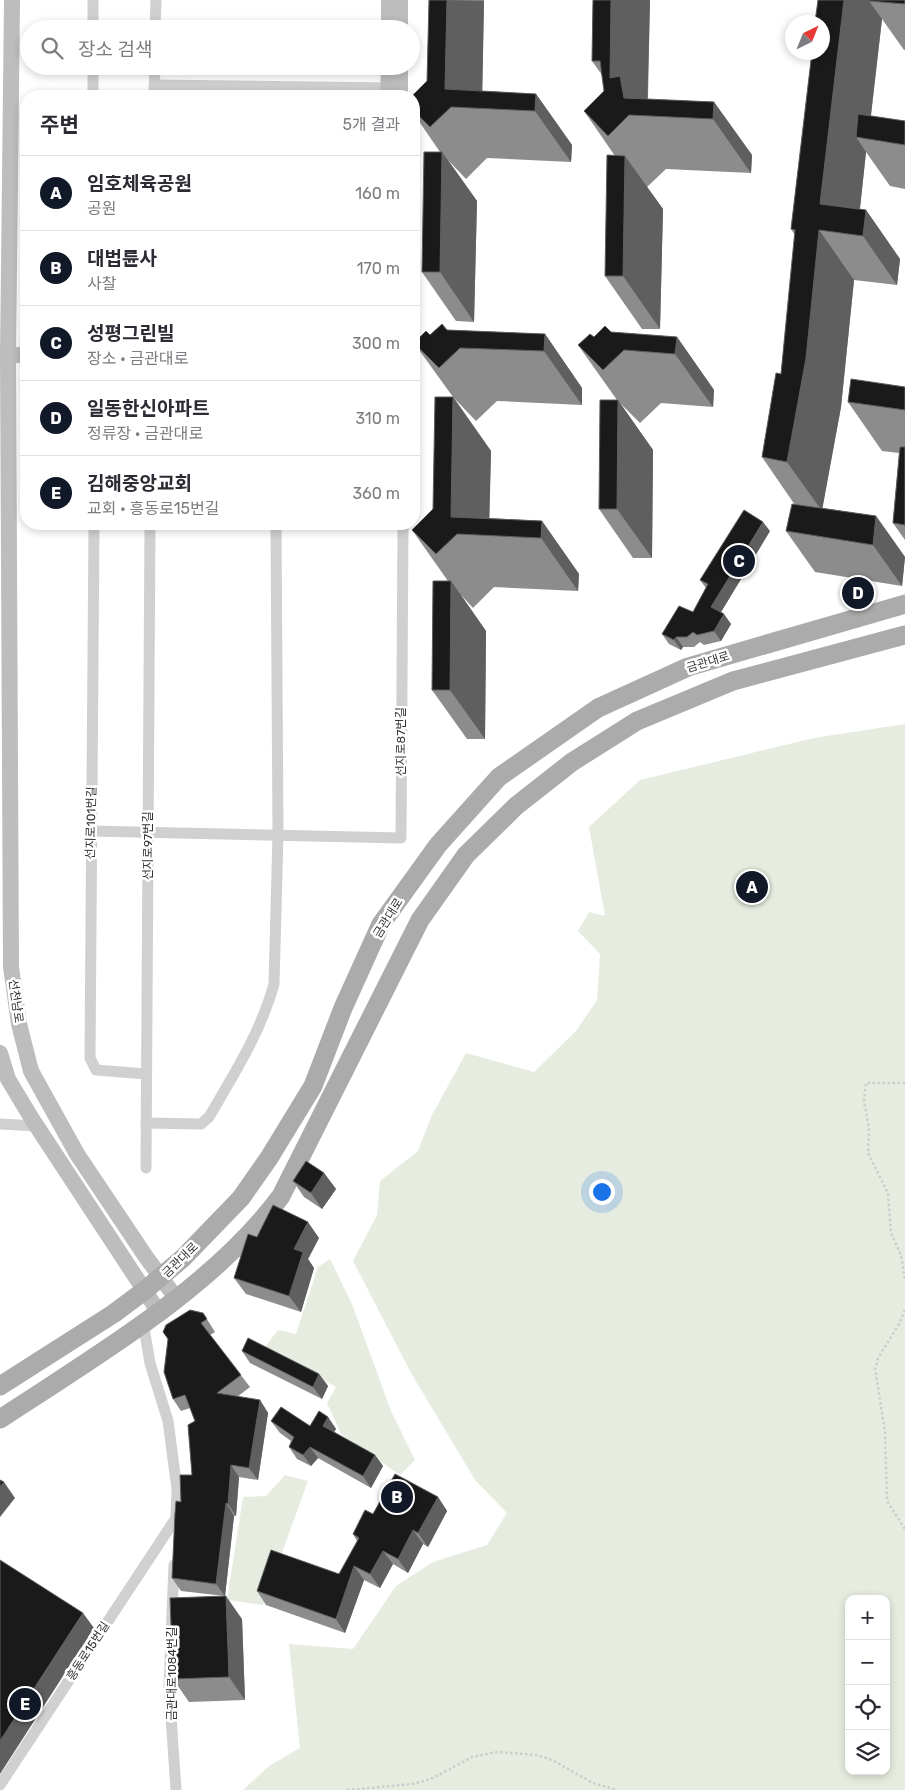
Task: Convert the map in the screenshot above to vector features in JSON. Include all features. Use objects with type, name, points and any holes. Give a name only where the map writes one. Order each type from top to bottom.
[{"type":"main road","name":"선천남로","points":[[12,0],[4,361],[11,966],[19,1024],[31,1071],[77,1154],[176,1298]]},
{"type":"main road","points":[[389,0],[389,20]]},
{"type":"main road","points":[[400,0],[400,20]]},
{"type":"main road","points":[[391,75],[394,90]]},
{"type":"main road","points":[[394,90],[398,75]]},
{"type":"main road","points":[[4,361],[20,357]]},
{"type":"main road","points":[[4,361],[20,365]]},
{"type":"main road","name":"금관대로","points":[[0,1386],[144,1292],[161,1278],[241,1198],[269,1158],[313,1086],[343,1008],[381,924],[438,845],[499,777],[598,708],[688,667],[905,604]]},
{"type":"main road","name":"금관대로","points":[[0,1419],[176,1298],[202,1278],[265,1218],[281,1196],[420,920],[466,855],[516,806],[572,762],[637,722],[734,682],[905,635]]},
{"type":"main road","points":[[0,1053],[8,1079],[144,1292],[150,1317]]},
{"type":"main road","points":[[22,1405],[32,1384],[64,1361],[63,1357],[55,1351]]},
{"type":"street","points":[[93,0],[93,20]]},
{"type":"street","points":[[155,20],[156,0]]},
{"type":"street","points":[[93,75],[93,90]]},
{"type":"street","points":[[154,90],[155,75]]},
{"type":"street","name":"선지로101번길","points":[[94,530],[90,1058],[96,1070],[146,1074]]},
{"type":"street","name":"선지로97번길","points":[[146,1168],[150,530]]},
{"type":"street","points":[[146,1123],[201,1124],[209,1116],[246,1053],[268,1005],[274,984],[278,836],[276,530]]},
{"type":"street","name":"선지로87번길","points":[[91,831],[401,838],[403,530]]},
{"type":"street","points":[[0,1124],[37,1126]]},
{"type":"street","points":[[150,1317],[150,1363],[168,1422],[177,1489],[175,1538]]},
{"type":"street","name":"흥동로15번길","points":[[0,1785],[176,1518]]},
{"type":"street","name":"금관대로1084번길","points":[[174,1557],[169,1687],[176,1790]]},
{"type":"path","points":[[905,1083],[866,1083],[864,1101],[869,1128],[868,1153],[888,1193],[891,1233],[902,1255],[905,1279]]},
{"type":"path","points":[[905,1310],[900,1324],[878,1358],[875,1369],[885,1432],[887,1501],[905,1529]]},
{"type":"path","points":[[347,1790],[413,1784],[433,1778],[472,1757],[497,1752],[537,1755],[593,1783],[617,1790]]},
{"type":"shaded area","points":[[905,724],[905,1790],[243,1790],[269,1766],[300,1748],[289,1644],[353,1649],[396,1586],[433,1562],[487,1545],[507,1513],[475,1480],[411,1373],[353,1261],[377,1215],[380,1181],[418,1151],[432,1115],[466,1053],[534,1072],[576,1031],[597,1000],[600,954],[578,931],[589,912],[605,916],[589,827],[640,780],[814,738]]},
{"type":"shaded area","points":[[330,1259],[352,1304],[391,1411],[415,1460],[400,1475],[341,1434],[327,1403],[336,1387],[265,1347],[278,1330],[296,1334],[318,1267]]},
{"type":"shaded area","points":[[285,1475],[308,1481],[263,1605],[227,1600],[243,1497],[266,1496]]},
{"type":"building","points":[[429,0],[447,0],[445,89],[536,94],[535,111],[451,107],[430,127],[420,117],[420,90],[418,90],[427,81]]},
{"type":"building","points":[[593,0],[611,0],[610,78],[620,76],[624,98],[714,102],[713,119],[629,115],[608,136],[584,111],[604,91],[600,61],[592,61]]},
{"type":"building","points":[[818,0],[844,0],[820,204],[866,210],[863,236],[819,230],[806,358],[787,462],[762,457],[776,373],[781,374],[795,230],[791,229],[811,60],[830,60],[830,15],[816,15]]},
{"type":"building","points":[[905,0],[905,4],[869,1]]},
{"type":"building","points":[[858,114],[905,121],[905,145],[856,137]]},
{"type":"building","points":[[424,152],[442,152],[440,272],[422,272]]},
{"type":"building","points":[[607,155],[625,156],[623,276],[605,276]]},
{"type":"building","points":[[442,324],[447,330],[545,334],[544,351],[460,348],[439,368],[420,349],[420,337],[426,331],[430,335]]},
{"type":"building","points":[[605,326],[611,332],[677,337],[675,354],[624,350],[603,370],[578,345],[590,334],[594,337]]},
{"type":"building","points":[[851,379],[905,387],[905,410],[848,402]]},
{"type":"building","points":[[435,397],[453,397],[451,517],[542,521],[541,538],[457,534],[436,554],[412,530],[420,530],[420,522],[433,509]]},
{"type":"building","points":[[600,400],[618,400],[617,509],[599,509]]},
{"type":"building","points":[[900,447],[905,447],[905,525],[893,523]]},
{"type":"building","points":[[792,504],[876,516],[873,545],[786,531]]},
{"type":"building","points":[[744,510],[763,522],[711,607],[724,614],[714,631],[697,635],[693,632],[687,637],[676,637],[674,640],[662,634],[679,606],[693,612],[708,584],[700,580]]},
{"type":"building","points":[[433,581],[451,581],[450,690],[432,690]]},
{"type":"building","points":[[306,1161],[324,1173],[311,1193],[293,1181]]},
{"type":"building","points":[[273,1205],[308,1222],[294,1249],[303,1252],[289,1296],[234,1278],[248,1234],[257,1237]]},
{"type":"building","points":[[190,1310],[203,1313],[207,1319],[201,1323],[241,1375],[217,1393],[260,1400],[249,1468],[231,1465],[228,1504],[226,1503],[216,1584],[172,1578],[176,1501],[181,1502],[180,1475],[192,1475],[188,1425],[195,1421],[185,1395],[173,1399],[164,1372],[168,1339],[163,1332],[166,1325]]},
{"type":"building","points":[[248,1338],[319,1374],[313,1387],[242,1351]]},
{"type":"building","points":[[281,1407],[310,1426],[319,1411],[328,1417],[323,1426],[375,1455],[363,1476],[310,1447],[303,1455],[289,1447],[294,1437],[271,1421]]},
{"type":"building","points":[[395,1474],[438,1497],[418,1533],[413,1530],[398,1559],[383,1551],[370,1574],[354,1566],[336,1619],[257,1591],[271,1550],[339,1574],[359,1538],[353,1534],[365,1510],[373,1514]]},
{"type":"building","points":[[0,1560],[83,1613],[0,1741]]},
{"type":"building","points":[[226,1596],[229,1677],[173,1679],[170,1598]]},
{"type":"place","name":"성평그린빌","points":[[739,561]]},
{"type":"place","name":"일동한신아파트","points":[[858,593]]},
{"type":"place","name":"임호체육공원","points":[[752,887]]},
{"type":"place","name":"대법륜사","points":[[397,1497]]},
{"type":"place","name":"김해중앙교회","points":[[25,1704]]}]
